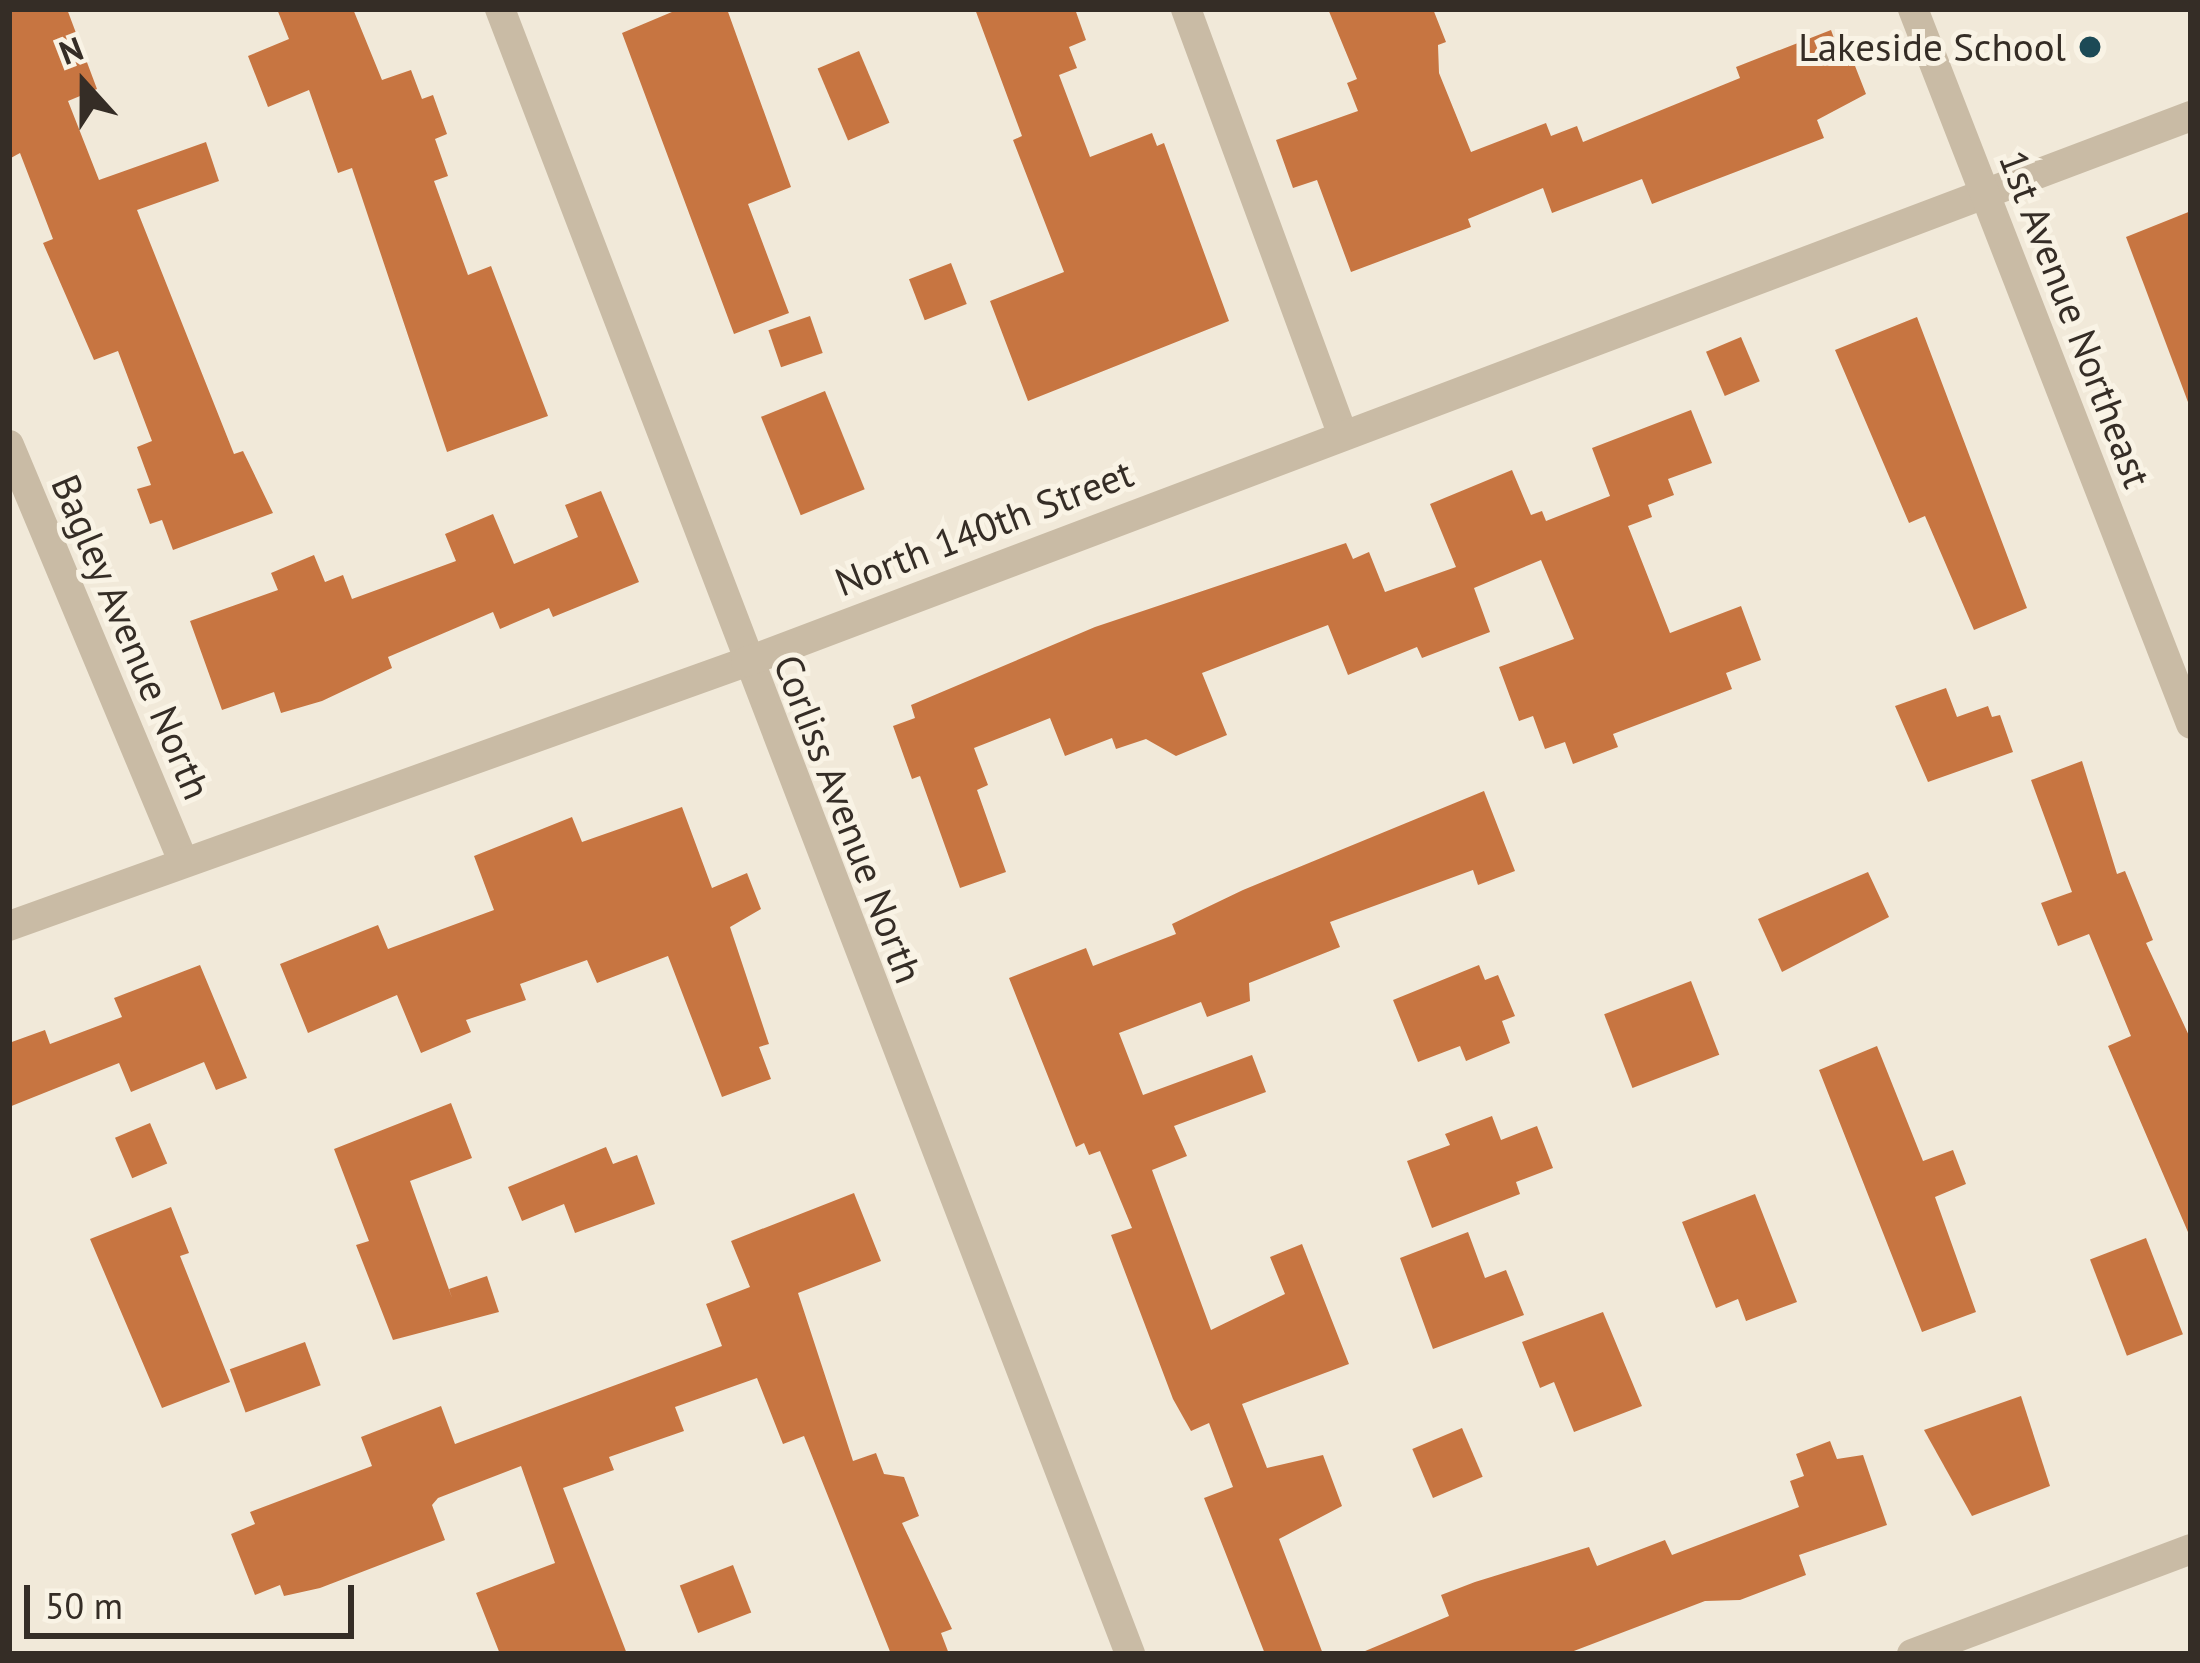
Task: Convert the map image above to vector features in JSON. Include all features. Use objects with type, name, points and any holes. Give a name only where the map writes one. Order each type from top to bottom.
[{"type":"street","name":"Corliss Avenue North","points":[[500,9],[746,662],[1130,1654]]},
{"type":"street","points":[[1186,9],[1341,431]]},
{"type":"street","name":"1st Avenue Northeast","points":[[1913,9],[2191,724]]},
{"type":"street","name":"North 140th Street","points":[[9,926],[182,860],[746,662],[1341,431],[2191,116]]},
{"type":"street","name":"Bagley Avenue North","points":[[9,445],[182,860]]},
{"type":"street","points":[[1912,1654],[2191,1549]]},
{"type":"building","points":[[9,9],[67,9],[97,89],[68,101],[99,180],[206,142],[219,181],[137,210],[234,454],[243,451],[273,513],[173,550],[162,520],[150,524],[137,489],[151,485],[137,447],[152,441],[118,351],[94,360],[43,243],[53,239],[20,153],[9,159]]},
{"type":"building","points":[[277,9],[353,9],[382,80],[411,70],[422,99],[433,95],[447,134],[435,139],[448,176],[434,181],[468,275],[491,266],[548,416],[447,452],[352,168],[338,173],[309,90],[268,107],[248,56],[289,39]]},
{"type":"building","points":[[679,9],[727,9],[791,187],[748,204],[789,313],[734,334],[622,33]]},
{"type":"building","points":[[975,9],[1075,9],[1086,40],[1069,47],[1077,68],[1059,75],[1090,157],[1152,133],[1157,146],[1164,143],[1229,321],[1028,401],[990,301],[1064,272],[1013,140],[1022,136]]},
{"type":"building","points":[[1328,9],[1433,9],[1446,42],[1438,45],[1439,73],[1471,152],[1546,123],[1551,136],[1577,126],[1583,142],[1740,78],[1736,67],[1831,30],[1839,52],[1848,48],[1866,94],[1817,120],[1824,138],[1652,204],[1642,179],[1552,213],[1543,188],[1468,219],[1471,227],[1351,272],[1317,180],[1293,188],[1276,140],[1358,111],[1347,83],[1357,79]]},
{"type":"building","points":[[859,51],[889,123],[848,140],[818,69]]},
{"type":"building","points":[[2191,211],[2191,401],[2188,402],[2126,237]]},
{"type":"building","points":[[951,263],[967,304],[925,320],[909,279]]},
{"type":"building","points":[[810,316],[823,353],[781,367],[768,330]]},
{"type":"building","points":[[1917,317],[2027,608],[1974,630],[1925,516],[1909,523],[1835,350]]},
{"type":"building","points":[[1741,337],[1760,381],[1725,396],[1706,352]]},
{"type":"building","points":[[825,391],[865,489],[801,515],[761,417]]},
{"type":"building","points":[[1691,410],[1712,463],[1668,479],[1674,495],[1648,505],[1652,517],[1628,526],[1670,633],[1741,606],[1761,660],[1726,673],[1732,689],[1613,734],[1618,747],[1573,764],[1565,742],[1545,749],[1533,716],[1519,721],[1499,667],[1574,639],[1541,560],[1474,588],[1490,632],[1422,658],[1417,647],[1348,675],[1328,625],[1202,673],[1227,735],[1176,756],[1146,739],[1116,749],[1112,738],[1065,756],[1050,718],[974,748],[988,785],[977,790],[1006,872],[960,888],[920,776],[912,779],[893,726],[915,718],[911,705],[1095,627],[1346,543],[1353,559],[1369,552],[1385,592],[1456,567],[1430,504],[1512,470],[1531,515],[1542,511],[1546,521],[1610,496],[1592,448]]},
{"type":"building","points":[[601,491],[639,582],[553,617],[549,608],[500,629],[493,612],[388,657],[392,668],[322,701],[281,713],[274,692],[222,710],[190,621],[278,590],[271,573],[314,555],[325,582],[343,575],[352,599],[456,561],[445,534],[493,514],[514,564],[578,537],[565,505]]},
{"type":"building","points":[[1946,688],[1957,717],[1988,706],[1992,717],[2000,715],[2013,752],[1928,782],[1895,706]]},
{"type":"building","points":[[2082,761],[2117,874],[2125,871],[2153,940],[2146,943],[2191,1040],[2191,1239],[2108,1046],[2131,1036],[2089,934],[2058,946],[2041,903],[2072,892],[2031,780]]},
{"type":"building","points":[[1484,791],[1515,871],[1478,885],[1473,870],[1330,922],[1340,947],[1249,983],[1250,1001],[1207,1017],[1201,1002],[1119,1033],[1143,1095],[1252,1055],[1266,1092],[1174,1126],[1187,1156],[1152,1170],[1211,1330],[1285,1294],[1270,1257],[1302,1244],[1349,1364],[1242,1404],[1267,1468],[1323,1455],[1342,1506],[1279,1539],[1323,1654],[1265,1654],[1204,1498],[1233,1487],[1209,1423],[1191,1431],[1173,1399],[1111,1235],[1132,1228],[1100,1151],[1089,1155],[1084,1143],[1076,1147],[1009,978],[1086,948],[1093,966],[1176,934],[1172,924],[1243,890]]},
{"type":"building","points":[[682,807],[712,888],[747,873],[761,909],[730,927],[769,1044],[759,1047],[771,1079],[722,1097],[668,956],[597,983],[587,960],[520,984],[526,1000],[466,1020],[471,1032],[421,1053],[397,995],[308,1033],[280,964],[378,925],[388,949],[494,910],[474,856],[572,817],[582,842]]},
{"type":"building","points":[[1868,872],[1889,917],[1782,972],[1758,919]]},
{"type":"building","points":[[200,965],[247,1078],[216,1090],[204,1062],[131,1092],[119,1063],[9,1107],[9,1043],[45,1030],[50,1044],[122,1017],[114,998]]},
{"type":"building","points":[[1479,965],[1485,980],[1498,975],[1515,1016],[1502,1021],[1510,1043],[1466,1061],[1460,1046],[1418,1062],[1393,1000]]},
{"type":"building","points":[[1691,981],[1719,1055],[1632,1088],[1604,1014]]},
{"type":"building","points":[[1877,1046],[1923,1161],[1953,1150],[1966,1184],[1935,1197],[1976,1312],[1922,1332],[1819,1070]]},
{"type":"building","points":[[451,1103],[472,1158],[410,1181],[452,1298],[449,1289],[487,1276],[499,1312],[393,1340],[356,1245],[369,1241],[334,1149]]},
{"type":"building","points":[[1492,1116],[1501,1140],[1537,1126],[1553,1168],[1516,1182],[1520,1194],[1432,1228],[1407,1161],[1450,1145],[1445,1134]]},
{"type":"building","points":[[150,1123],[167,1164],[132,1178],[115,1138]]},
{"type":"building","points":[[606,1147],[613,1164],[637,1155],[655,1204],[575,1233],[564,1204],[522,1221],[508,1187]]},
{"type":"building","points":[[854,1193],[881,1261],[798,1293],[853,1461],[876,1453],[884,1474],[904,1477],[919,1516],[902,1523],[952,1629],[941,1633],[949,1654],[891,1654],[804,1436],[783,1444],[757,1378],[675,1407],[684,1431],[609,1457],[614,1470],[563,1488],[627,1654],[500,1654],[476,1593],[555,1563],[521,1466],[438,1498],[432,1505],[445,1540],[320,1588],[284,1596],[280,1585],[255,1595],[231,1534],[255,1524],[250,1512],[372,1466],[361,1437],[441,1406],[455,1444],[722,1346],[706,1304],[750,1287],[731,1241]]},
{"type":"building","points":[[1755,1194],[1797,1302],[1746,1321],[1738,1299],[1716,1308],[1682,1222]]},
{"type":"building","points":[[171,1207],[189,1253],[180,1256],[230,1382],[162,1408],[90,1239]]},
{"type":"building","points":[[1468,1232],[1485,1278],[1506,1270],[1524,1315],[1433,1349],[1400,1258]]},
{"type":"building","points":[[2146,1238],[2183,1334],[2127,1356],[2090,1260]]},
{"type":"building","points":[[1603,1312],[1642,1406],[1574,1432],[1554,1382],[1540,1388],[1522,1342]]},
{"type":"building","points":[[305,1342],[321,1385],[246,1413],[230,1369]]},
{"type":"building","points":[[2021,1396],[2050,1486],[1972,1516],[1924,1430]]},
{"type":"building","points":[[1462,1428],[1483,1477],[1433,1498],[1412,1449]]},
{"type":"building","points":[[1830,1441],[1837,1459],[1863,1455],[1887,1525],[1799,1555],[1806,1575],[1740,1600],[1705,1601],[1566,1654],[1358,1654],[1449,1616],[1441,1595],[1475,1582],[1589,1547],[1597,1566],[1665,1540],[1672,1555],[1799,1507],[1790,1481],[1804,1476],[1796,1454]]},
{"type":"building","points":[[733,1565],[751,1613],[698,1633],[680,1585]]},
{"type":"place","name":"Lakeside School","points":[[2090,47]]}]
